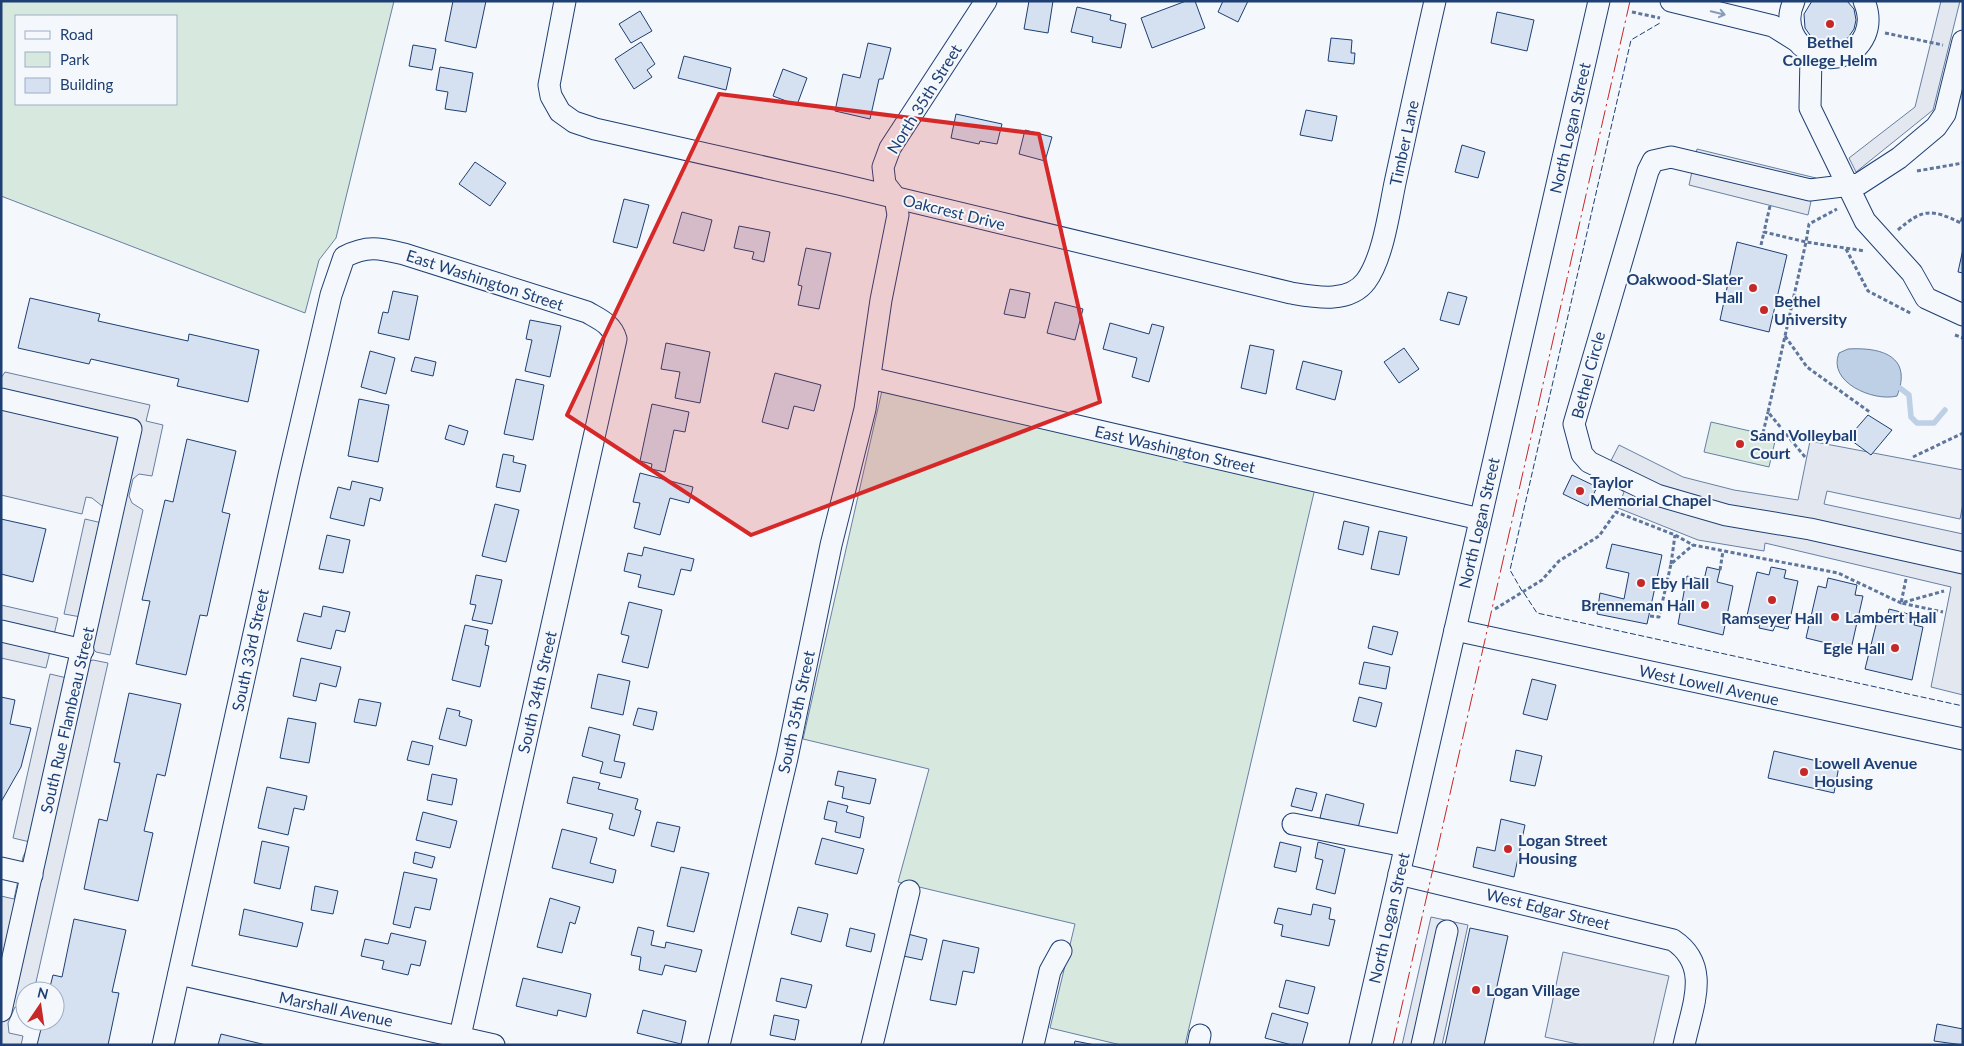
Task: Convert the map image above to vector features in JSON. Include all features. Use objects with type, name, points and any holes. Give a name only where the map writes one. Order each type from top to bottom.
[{"type":"street","name":"Oakcrest Drive","points":[[565,1],[549,85],[551,96],[560,112],[574,122],[595,129],[894,197],[1291,293],[1324,299],[1350,293],[1366,282]]},
{"type":"street","name":"North 35th Street","points":[[870,378],[881,300],[898,215],[894,197],[885,184],[883,167],[890,148],[986,1]]},
{"type":"street","name":"Timber Lane","points":[[1366,282],[1380,250],[1435,1]]},
{"type":"street","name":"North Logan Street","points":[[1360,1045],[1599,1]]},
{"type":"street","points":[[1671,1],[1773,26],[1823,58],[1846,54],[1863,39],[1868,28],[1869,18],[1864,1]]},
{"type":"street","points":[[1794,1],[1790,19],[1804,47],[1810,108],[1850,192],[1865,221],[1912,274],[1926,298],[1958,324]]},
{"type":"street","name":"Bethel Circle","points":[[1962,45],[1945,114],[1936,127],[1899,158],[1850,192],[1810,190],[1679,158],[1672,157],[1653,161],[1648,171],[1574,424],[1577,443],[1582,454],[1589,462],[1658,495],[1726,515],[1799,526],[1963,563]]},
{"type":"street","name":"East Washington Street","points":[[344,257],[357,250],[374,247],[404,254],[586,312],[607,323],[616,338]]},
{"type":"street","name":"South 33rd Street","points":[[163,1045],[291,465],[331,295],[344,257]]},
{"type":"street","name":"South 34th Street","points":[[459,1041],[616,338]]},
{"type":"street","name":"East Washington Street","points":[[870,378],[1480,519]]},
{"type":"street","name":"South 35th Street","points":[[720,1045],[788,758],[831,545],[870,378]]},
{"type":"street","name":"South Rue Flambeau Street","points":[[1,399],[130,429],[83,650],[1,1011]]},
{"type":"street","name":"West Lowell Avenue","points":[[1454,630],[1963,739]]},
{"type":"street","points":[[1,631],[83,650]]},
{"type":"street","points":[[1293,824],[1405,846]]},
{"type":"street","points":[[1,868],[32,875]]},
{"type":"street","name":"West Edgar Street","points":[[1399,874],[1674,940],[1691,956],[1696,969],[1697,981],[1684,1045]]},
{"type":"street","points":[[872,1045],[909,891]]},
{"type":"street","points":[[1422,1045],[1447,931]]},
{"type":"street","points":[[1033,1045],[1050,971],[1061,951]]},
{"type":"street","name":"Marshall Avenue","points":[[179,974],[459,1041],[494,1045]]},
{"type":"path","points":[[1868,28],[1962,45]]},
{"type":"path","points":[[1763,433],[1810,224],[1850,192]]},
{"type":"path","points":[[1761,244],[1770,206]]},
{"type":"path","points":[[1764,232],[1806,242],[1874,252],[1907,222],[1922,212],[1942,214],[1961,223],[1963,215]]},
{"type":"path","points":[[1846,249],[1868,291],[1915,315]]},
{"type":"path","points":[[1958,324],[1960,339],[1963,338]]},
{"type":"path","points":[[1785,335],[1808,367],[1871,414]]},
{"type":"path","points":[[1768,412],[1805,457]]},
{"type":"path","points":[[1913,457],[1963,433]]},
{"type":"path","points":[[1495,609],[1542,580],[1559,561],[1599,536],[1616,512],[1675,535],[1693,545],[1723,552],[1785,561],[1838,573],[1901,603],[1943,612]]},
{"type":"path","points":[[1650,616],[1659,617],[1671,564],[1675,535]]},
{"type":"path","points":[[1671,564],[1693,545]]},
{"type":"path","points":[[1720,570],[1723,552]]},
{"type":"path","points":[[1901,603],[1906,579]]},
{"type":"path","points":[[1901,603],[1944,591]]},
{"type":"highlighted area","points":[[719,94],[1039,134],[1100,402],[751,535],[567,415]]},
{"type":"green space","points":[[1,1],[394,1],[336,238],[319,260],[305,313],[1,196]]},
{"type":"green space","points":[[883,386],[1316,484],[1185,1045],[1121,1045],[1050,1028],[1075,924],[898,882],[929,769],[803,739]]},
{"type":"green space","name":"Sand Volleyball Court","points":[[1711,422],[1776,437],[1769,467],[1704,452]]},
{"type":"shaded area","points":[[1941,1],[1960,1],[1933,110],[1856,172],[1849,158],[1915,107]]},
{"type":"shaded area","points":[[1697,149],[1816,178],[1808,215],[1689,185]]},
{"type":"shaded area","points":[[5,372],[150,405],[146,421],[163,425],[152,476],[139,474],[133,479],[129,496],[132,503],[143,510],[110,655],[96,652],[76,629],[81,617],[64,614],[85,519],[102,523],[104,513],[102,506],[92,498],[86,497],[82,514],[1,495],[1,378]]},
{"type":"shaded area","points":[[1810,441],[1963,470],[1963,504],[1960,519],[1827,491],[1824,504],[1963,534],[1963,695],[1931,687],[1951,587],[1765,543],[1764,551],[1698,540],[1618,508],[1624,492],[1602,478],[1619,445],[1683,477],[1734,490],[1798,500]]},
{"type":"shaded area","points":[[1,605],[58,618],[46,668],[1,658]]},
{"type":"shaded area","points":[[93,660],[108,663],[36,981],[15,981],[15,1007],[8,1023],[9,1033],[23,1036],[21,1045],[1,1045],[1,896],[14,899],[23,857],[30,842],[13,838],[50,674],[67,678],[69,668]]},
{"type":"shaded area","points":[[1431,917],[1468,925],[1442,1045],[1402,1045]]},
{"type":"shaded area","points":[[1563,952],[1669,976],[1653,1045],[1582,1045],[1545,1037]]},
{"type":"water","points":[[1848,349],[1872,350],[1882,352],[1891,357],[1897,363],[1901,372],[1901,382],[1897,396],[1876,396],[1865,393],[1846,381],[1840,373],[1837,363],[1839,353]]},
{"type":"building","points":[[453,1],[486,1],[476,48],[445,41]]},
{"type":"building","points":[[1029,1],[1053,1],[1048,33],[1024,29]]},
{"type":"building","points":[[1186,1],[1195,1],[1205,28],[1152,48],[1141,18]]},
{"type":"building","points":[[1223,1],[1248,1],[1238,22],[1218,12]]},
{"type":"building","name":"Bethel College Helm","points":[[1812,1],[1847,1],[1854,9],[1856,20],[1854,29],[1847,39],[1836,45],[1822,43],[1812,38],[1805,28],[1804,14]]},
{"type":"building","points":[[1077,7],[1111,15],[1110,20],[1126,24],[1121,48],[1092,42],[1093,37],[1071,32]]},
{"type":"building","points":[[640,11],[652,31],[631,43],[619,24]]},
{"type":"building","points":[[1497,12],[1534,20],[1527,51],[1491,43]]},
{"type":"building","points":[[1331,38],[1352,40],[1351,53],[1355,53],[1354,64],[1328,61]]},
{"type":"building","points":[[641,42],[655,64],[647,70],[652,77],[634,89],[615,59]]},
{"type":"building","points":[[868,43],[891,48],[883,79],[879,79],[870,119],[835,111],[843,74],[860,78]]},
{"type":"building","points":[[413,45],[436,49],[432,70],[409,66]]},
{"type":"building","points":[[684,56],[731,68],[726,90],[678,78]]},
{"type":"building","points":[[440,67],[473,73],[466,112],[445,109],[448,92],[436,90]]},
{"type":"building","points":[[783,69],[807,78],[797,105],[773,96]]},
{"type":"building","points":[[1306,110],[1337,116],[1332,141],[1300,135]]},
{"type":"building","points":[[956,114],[1002,124],[997,144],[980,141],[979,144],[951,138]]},
{"type":"building","points":[[1025,130],[1052,137],[1045,161],[1019,154]]},
{"type":"building","points":[[1462,145],[1485,152],[1478,178],[1455,172]]},
{"type":"building","points":[[475,162],[506,183],[490,206],[459,184]]},
{"type":"building","points":[[624,199],[649,205],[637,248],[613,242]]},
{"type":"building","points":[[682,212],[712,220],[704,251],[673,243]]},
{"type":"building","points":[[739,226],[770,232],[764,262],[752,259],[754,252],[734,248]]},
{"type":"building","name":"Oakwood-Slater Hall","points":[[1737,242],[1787,255],[1769,332],[1720,320]]},
{"type":"building","points":[[806,248],[831,253],[819,309],[798,305],[802,286],[798,285]]},
{"type":"building","points":[[1963,249],[1963,273],[1958,272]]},
{"type":"building","points":[[1010,289],[1030,293],[1025,318],[1004,314]]},
{"type":"building","points":[[393,291],[418,296],[409,340],[378,333],[383,312],[388,313]]},
{"type":"building","points":[[1448,292],[1467,297],[1459,325],[1440,320]]},
{"type":"building","points":[[30,298],[100,314],[98,321],[188,341],[189,334],[259,350],[248,402],[177,386],[179,379],[91,359],[89,364],[18,348]]},
{"type":"building","points":[[1055,302],[1083,309],[1075,340],[1047,333]]},
{"type":"building","points":[[530,320],[561,326],[550,377],[525,371],[532,340],[526,339]]},
{"type":"building","points":[[1110,323],[1149,334],[1152,324],[1164,327],[1149,382],[1132,377],[1137,358],[1103,349]]},
{"type":"building","points":[[666,343],[710,352],[700,403],[675,398],[680,372],[661,369]]},
{"type":"building","points":[[1250,345],[1274,350],[1266,394],[1241,388]]},
{"type":"building","points":[[1404,348],[1419,369],[1399,383],[1384,362]]},
{"type":"building","points":[[370,351],[395,358],[386,394],[361,387]]},
{"type":"building","points":[[415,357],[436,362],[433,376],[411,371]]},
{"type":"building","points":[[1303,361],[1342,371],[1335,400],[1296,389]]},
{"type":"building","points":[[775,373],[821,385],[814,411],[794,406],[788,429],[762,422]]},
{"type":"building","points":[[516,379],[544,385],[533,440],[504,434]]},
{"type":"building","points":[[359,399],[389,405],[378,462],[348,456]]},
{"type":"building","points":[[652,404],[689,412],[685,432],[674,430],[665,472],[651,469],[652,464],[640,461]]},
{"type":"building","points":[[1868,415],[1892,430],[1871,455],[1848,438]]},
{"type":"building","points":[[449,425],[468,431],[464,445],[445,439]]},
{"type":"building","points":[[187,439],[236,451],[222,512],[230,514],[207,616],[200,615],[186,675],[136,664],[150,601],[142,600],[165,500],[173,502]]},
{"type":"building","points":[[503,454],[514,456],[513,462],[526,465],[520,492],[496,487]]},
{"type":"building","points":[[640,473],[693,487],[689,503],[670,498],[660,535],[634,528],[640,503],[633,502]]},
{"type":"building","name":"Taylor Memorial Chapel","points":[[1572,475],[1597,487],[1588,506],[1563,494]]},
{"type":"building","points":[[352,481],[383,488],[380,501],[370,498],[364,526],[330,518],[338,487],[350,490]]},
{"type":"building","points":[[495,504],[519,510],[506,562],[482,556]]},
{"type":"building","points":[[1,519],[46,529],[33,582],[1,574]]},
{"type":"building","points":[[1344,521],[1369,527],[1363,555],[1338,549]]},
{"type":"building","points":[[1379,531],[1407,537],[1399,575],[1371,569]]},
{"type":"building","points":[[327,535],[350,540],[343,573],[319,569]]},
{"type":"building","name":"Eby Hall","points":[[1612,544],[1662,555],[1647,624],[1597,614],[1600,593],[1624,599],[1629,573],[1606,568]]},
{"type":"building","points":[[644,547],[694,559],[691,571],[681,569],[674,595],[638,587],[641,575],[624,571],[628,553],[642,556]]},
{"type":"building","name":"Brenneman Hall","points":[[1707,567],[1720,570],[1717,582],[1733,586],[1723,635],[1678,624],[1687,576],[1704,580]]},
{"type":"building","name":"Ramseyer Hall","points":[[1771,567],[1786,570],[1784,578],[1798,581],[1788,629],[1775,626],[1773,631],[1759,628],[1760,623],[1746,620],[1757,572],[1769,575]]},
{"type":"building","points":[[476,575],[502,580],[492,624],[472,620],[476,605],[470,604]]},
{"type":"building","name":"Lambert Hall","points":[[1828,578],[1857,585],[1855,595],[1863,596],[1851,649],[1806,638],[1818,586],[1826,588]]},
{"type":"building","points":[[629,602],[662,610],[648,668],[622,662],[629,636],[621,634]]},
{"type":"building","points":[[323,606],[350,612],[345,632],[336,630],[331,649],[297,641],[304,613],[321,617]]},
{"type":"building","name":"Egle Hall","points":[[1889,609],[1916,616],[1914,625],[1923,627],[1912,680],[1865,669],[1878,617],[1887,619]]},
{"type":"building","points":[[465,625],[488,630],[485,645],[489,646],[480,687],[452,680]]},
{"type":"building","points":[[1373,626],[1398,632],[1392,655],[1368,648]]},
{"type":"building","points":[[301,658],[341,667],[336,687],[320,683],[316,701],[293,696]]},
{"type":"building","points":[[1364,662],[1390,667],[1386,689],[1359,684]]},
{"type":"building","points":[[598,674],[630,681],[623,715],[591,708]]},
{"type":"building","points":[[1532,679],[1556,685],[1547,720],[1523,714]]},
{"type":"building","points":[[129,693],[181,704],[165,776],[157,774],[144,831],[153,833],[138,901],[84,889],[99,819],[107,821],[120,763],[114,762]]},
{"type":"building","points":[[1,697],[15,700],[10,724],[31,728],[21,767],[1,802]]},
{"type":"building","points":[[1359,697],[1382,703],[1376,727],[1353,721]]},
{"type":"building","points":[[359,699],[381,703],[376,726],[354,722]]},
{"type":"building","points":[[447,708],[460,711],[459,716],[472,720],[466,746],[439,739]]},
{"type":"building","points":[[638,708],[657,712],[653,730],[633,725]]},
{"type":"building","points":[[288,718],[316,723],[309,763],[280,758]]},
{"type":"building","points":[[589,727],[620,735],[614,761],[625,763],[621,778],[600,773],[603,762],[582,756]]},
{"type":"building","points":[[412,741],[433,746],[429,765],[407,760]]},
{"type":"building","name":"Logan Street Housing","points":[[1516,750],[1542,756],[1535,786],[1510,781]]},
{"type":"building","name":"Lowell Avenue Housing","points":[[1774,751],[1839,766],[1834,793],[1768,778]]},
{"type":"building","points":[[838,771],[876,779],[870,804],[842,798],[844,787],[835,785]]},
{"type":"building","points":[[432,774],[457,779],[452,805],[427,800]]},
{"type":"building","points":[[573,777],[600,783],[598,789],[638,799],[635,809],[641,811],[634,836],[609,829],[613,814],[567,803]]},
{"type":"building","points":[[267,787],[307,796],[304,810],[294,808],[288,835],[258,828]]},
{"type":"building","points":[[1296,788],[1317,793],[1312,811],[1291,806]]},
{"type":"building","points":[[1326,794],[1364,804],[1358,828],[1320,818]]},
{"type":"building","points":[[828,801],[848,806],[846,812],[864,817],[860,838],[835,832],[837,822],[824,819]]},
{"type":"building","points":[[423,812],[457,821],[450,848],[416,840]]},
{"type":"building","name":"Logan Street Housing","points":[[1501,819],[1525,825],[1514,877],[1473,867],[1477,847],[1495,851]]},
{"type":"building","points":[[657,822],[680,827],[674,852],[651,846]]},
{"type":"building","points":[[562,829],[597,838],[590,863],[616,870],[613,883],[552,868]]},
{"type":"building","points":[[822,838],[864,849],[857,874],[815,864]]},
{"type":"building","points":[[262,841],[289,847],[280,889],[254,883]]},
{"type":"building","points":[[1280,842],[1301,847],[1296,872],[1274,867]]},
{"type":"building","points":[[1318,842],[1345,849],[1335,894],[1316,889],[1323,860],[1315,858]]},
{"type":"building","points":[[415,852],[435,857],[432,868],[413,863]]},
{"type":"building","points":[[681,867],[709,873],[694,932],[667,926]]},
{"type":"building","points":[[404,872],[437,879],[430,910],[415,907],[410,928],[393,924]]},
{"type":"building","points":[[315,886],[338,891],[333,914],[311,910]]},
{"type":"building","points":[[550,898],[580,907],[575,924],[570,922],[562,953],[537,947]]},
{"type":"building","points":[[1313,904],[1331,908],[1329,919],[1335,920],[1329,946],[1281,936],[1283,925],[1274,923],[1278,908],[1311,915]]},
{"type":"building","points":[[798,907],[828,914],[821,942],[791,934]]},
{"type":"building","points":[[244,909],[303,923],[297,947],[239,935]]},
{"type":"building","points":[[74,919],[126,930],[112,992],[119,993],[108,1045],[37,1045],[40,1031],[65,1031],[65,981],[52,981],[53,975],[62,977]]},
{"type":"building","points":[[638,927],[654,931],[651,945],[665,948],[666,942],[702,950],[696,972],[665,965],[662,975],[639,970],[641,957],[631,955]]},
{"type":"building","points":[[850,928],[875,934],[871,952],[846,946]]},
{"type":"building","name":"Logan Village","points":[[1470,928],[1508,936],[1484,1045],[1445,1045]]},
{"type":"building","points":[[391,933],[426,941],[420,966],[411,964],[408,975],[382,969],[384,961],[361,956],[365,939],[388,944]]},
{"type":"building","points":[[904,933],[927,939],[922,960],[899,955]]},
{"type":"building","points":[[943,940],[979,948],[974,973],[963,971],[956,1005],[930,1000]]},
{"type":"building","points":[[523,978],[591,994],[586,1017],[558,1010],[557,1016],[516,1006]]},
{"type":"building","points":[[781,978],[812,985],[806,1008],[776,1001]]},
{"type":"building","points":[[1286,980],[1315,987],[1308,1014],[1279,1007]]},
{"type":"building","points":[[643,1010],[686,1021],[681,1044],[637,1033]]},
{"type":"building","points":[[1272,1013],[1308,1023],[1302,1045],[1292,1045],[1265,1038]]},
{"type":"building","points":[[774,1015],[799,1020],[795,1040],[770,1035]]},
{"type":"building","points":[[1937,1024],[1963,1029],[1963,1045],[1934,1041]]},
{"type":"building","points":[[221,1034],[266,1045],[218,1045]]},
{"type":"building","points":[[1075,1041],[1095,1045],[1074,1045]]},
{"type":"waterway","points":[[1900,388],[1909,395],[1911,417],[1917,423],[1934,423],[1945,410]]},
{"type":"fence","points":[[1522,591],[1510,570],[1631,40],[1660,23]]},
{"type":"fence","points":[[1524,593],[1537,613],[1963,706]]},
{"type":"power","points":[[1393,1045],[1630,1]]},
{"type":"place","name":"Bethel College Helm","points":[[1830,24]]},
{"type":"place","name":"Oakwood-Slater Hall","points":[[1753,288]]},
{"type":"place","name":"Bethel University","points":[[1764,310]]},
{"type":"place","name":"Sand Volleyball Court","points":[[1740,444]]},
{"type":"place","name":"Taylor Memorial Chapel","points":[[1580,491]]},
{"type":"place","name":"Eby Hall","points":[[1641,583]]},
{"type":"place","name":"Ramseyer Hall","points":[[1772,600]]},
{"type":"place","name":"Brenneman Hall","points":[[1705,605]]},
{"type":"place","name":"Lambert Hall","points":[[1835,617]]},
{"type":"place","name":"Egle Hall","points":[[1895,648]]},
{"type":"place","name":"Lowell Avenue Housing","points":[[1804,772]]},
{"type":"place","name":"Logan Street Housing","points":[[1508,849]]},
{"type":"place","name":"Logan Village","points":[[1476,990]]}]
